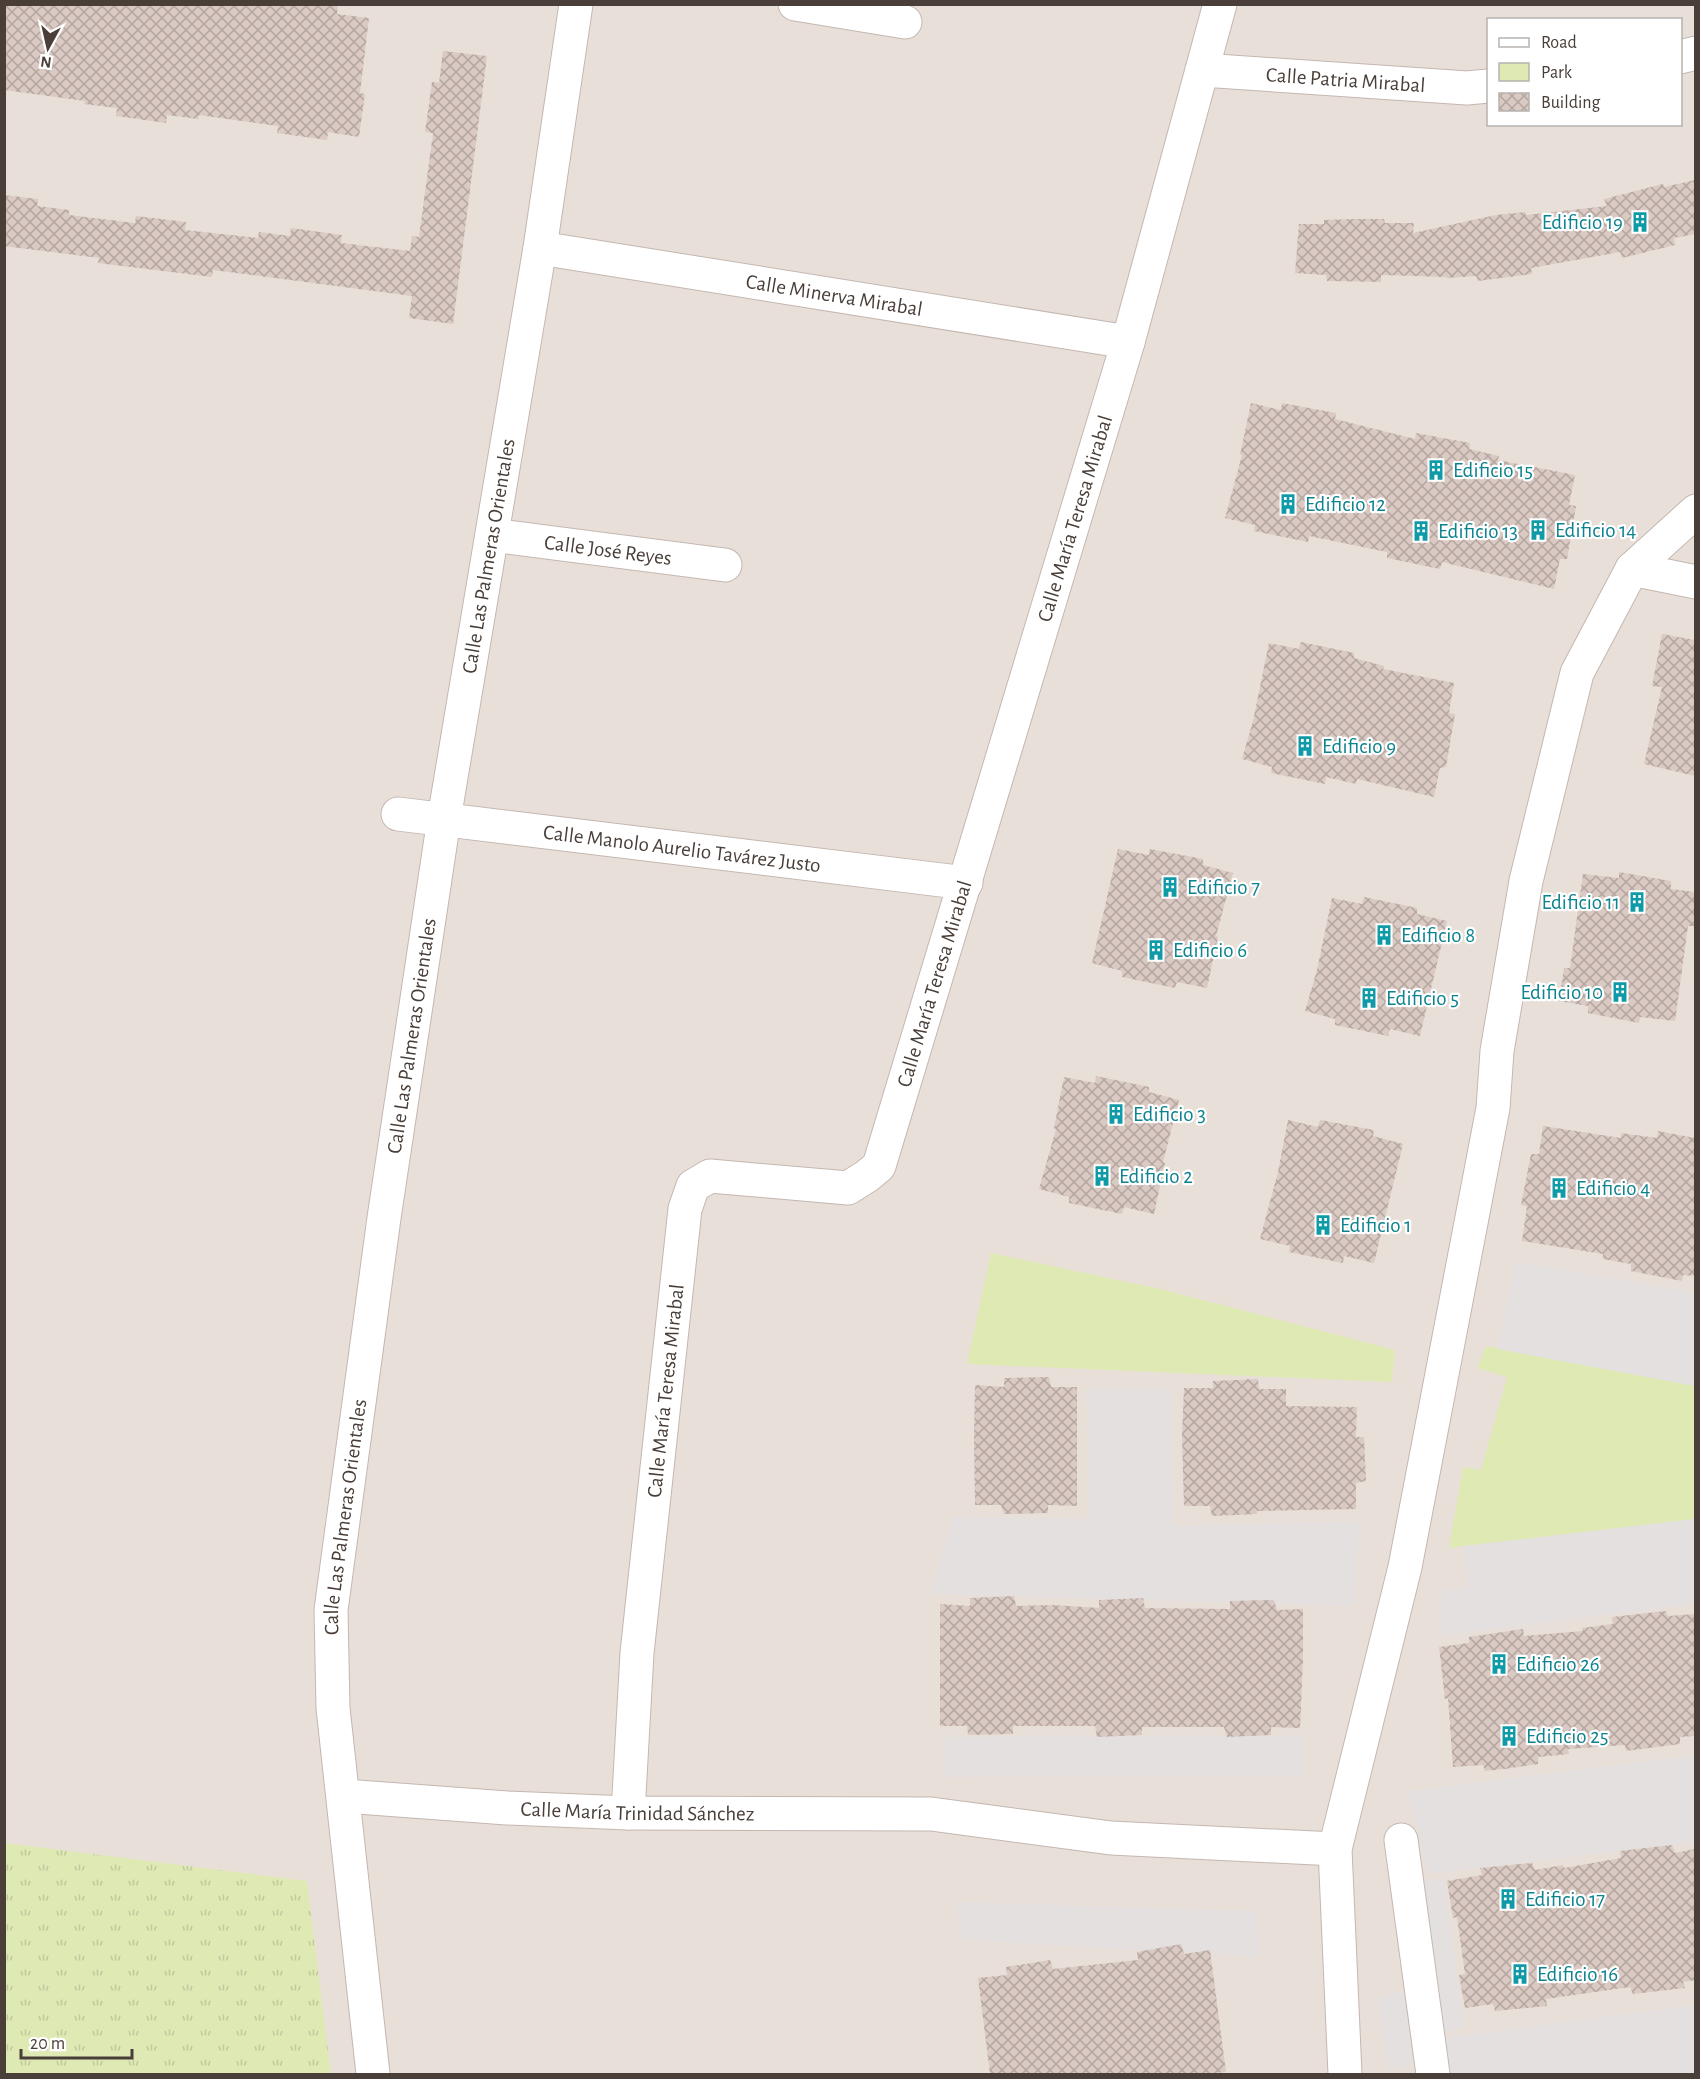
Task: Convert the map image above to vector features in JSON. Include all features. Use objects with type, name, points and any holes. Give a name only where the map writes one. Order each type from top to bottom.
[{"type":"street","name":"Calle Las Palmeras Orientales","points":[[373,2074],[333,1708],[331,1610],[384,1218],[444,819],[540,248],[576,4]]},
{"type":"street","points":[[795,4],[905,22]]},
{"type":"street","name":"Calle María Teresa Mirabal","points":[[628,1813],[637,1653],[685,1209],[693,1186],[710,1176],[848,1188],[879,1166],[1128,342],[1220,4]]},
{"type":"street","name":"Calle Patria Mirabal","points":[[1202,70],[1467,88],[1487,86]]},
{"type":"street","name":"Calle Minerva Mirabal","points":[[540,248],[1128,342]]},
{"type":"street","points":[[1345,2074],[1335,1849],[1405,1567],[1493,1108],[1497,1051],[1526,881],[1577,673],[1632,569],[1695,511]]},
{"type":"street","name":"Calle José Reyes","points":[[492,535],[725,565]]},
{"type":"street","points":[[1632,569],[1695,582]]},
{"type":"street","name":"Calle Manolo Aurelio Tavárez Justo","points":[[398,814],[966,883]]},
{"type":"street","name":"Calle María Trinidad Sánchez","points":[[344,1796],[507,1808],[628,1813],[931,1814],[1111,1838],[1335,1849]]},
{"type":"street","points":[[1401,1840],[1433,2074]]},
{"type":"shaded area","points":[[4,5],[1695,5],[1695,2074],[5,2074]]},
{"type":"shaded area","points":[[1515,1261],[1695,1293],[1695,1386],[1498,1349]]},
{"type":"shaded area","points":[[1087,1389],[1171,1389],[1173,1526],[1359,1521],[1355,1606],[930,1594],[953,1517],[1089,1519]]},
{"type":"shaded area","points":[[1695,1519],[1695,1604],[1438,1636],[1442,1590],[1468,1587],[1463,1546]]},
{"type":"shaded area","points":[[1305,1736],[1304,1776],[945,1777],[945,1737]]},
{"type":"shaded area","points":[[1695,1755],[1695,1842],[1428,1874],[1407,1791]]},
{"type":"shaded area","points":[[1444,1878],[1464,2027],[1428,2036],[1432,2063],[1388,2069],[1377,1997],[1421,1988],[1407,1883]]},
{"type":"shaded area","points":[[957,1902],[1257,1911],[1260,1957],[961,1940]]},
{"type":"shaded area","points":[[1695,2005],[1695,2074],[1450,2074],[1445,2038]]},
{"type":"green space","points":[[991,1253],[1160,1289],[1395,1350],[1392,1382],[967,1364]]},
{"type":"green space","points":[[1486,1346],[1695,1386],[1695,1519],[1449,1548],[1463,1467],[1481,1470],[1507,1377],[1477,1368]]},
{"type":"green space","points":[[5,1843],[307,1881],[331,2074],[5,2074]]},
{"type":"building","points":[[4,4],[338,4],[337,14],[369,18],[360,93],[365,94],[359,137],[328,132],[327,140],[277,133],[278,126],[199,115],[198,119],[167,115],[166,123],[116,116],[117,108],[84,104],[85,101],[4,90]]},
{"type":"building","points":[[443,51],[487,56],[453,324],[409,318],[412,296],[213,270],[212,277],[98,263],[99,258],[4,246],[4,195],[38,199],[37,206],[69,210],[69,215],[135,223],[136,216],[186,222],[185,230],[258,238],[259,232],[290,236],[291,228],[342,235],[341,243],[410,251],[412,236],[419,237],[433,133],[425,132],[432,82],[439,83]]},
{"type":"building","points":[[1695,180],[1695,234],[1674,238],[1675,245],[1622,258],[1620,252],[1531,268],[1532,274],[1478,281],[1476,276],[1446,278],[1381,275],[1381,282],[1327,281],[1326,275],[1295,273],[1299,224],[1324,224],[1324,220],[1384,219],[1385,223],[1414,223],[1413,233],[1496,215],[1525,212],[1526,215],[1607,206],[1604,199],[1663,184],[1664,187]]},
{"type":"building","points":[[1251,403],[1281,410],[1282,403],[1336,413],[1335,419],[1415,439],[1416,433],[1470,443],[1469,449],[1499,456],[1498,460],[1575,475],[1569,505],[1576,506],[1567,559],[1560,559],[1554,589],[1442,562],[1440,569],[1387,558],[1387,552],[1309,536],[1308,542],[1254,531],[1255,525],[1225,518],[1242,455],[1240,455]]},
{"type":"building","points":[[1662,634],[1695,640],[1695,776],[1644,764],[1662,687],[1652,686]]},
{"type":"building","points":[[1301,642],[1354,653],[1354,658],[1384,666],[1383,669],[1454,683],[1449,713],[1455,714],[1446,767],[1440,768],[1434,797],[1357,779],[1356,784],[1326,777],[1325,784],[1271,773],[1272,767],[1242,759],[1253,721],[1269,643],[1299,649]]},
{"type":"building","points":[[1118,849],[1149,855],[1150,849],[1203,859],[1203,865],[1233,873],[1216,936],[1218,937],[1207,988],[1177,982],[1175,988],[1122,977],[1122,971],[1092,963]]},
{"type":"building","points":[[1619,872],[1671,881],[1671,889],[1695,892],[1695,926],[1688,926],[1675,1021],[1640,1017],[1639,1023],[1588,1013],[1588,1006],[1559,1001],[1564,968],[1570,968],[1583,874],[1619,878]]},
{"type":"building","points":[[1364,897],[1417,908],[1417,914],[1447,921],[1420,1036],[1390,1029],[1388,1036],[1335,1025],[1335,1019],[1305,1011],[1317,970],[1332,898],[1362,904]]},
{"type":"building","points":[[1096,1076],[1149,1087],[1149,1092],[1179,1100],[1163,1162],[1165,1163],[1154,1214],[1124,1207],[1122,1214],[1069,1203],[1069,1197],[1039,1189],[1056,1129],[1054,1128],[1064,1077],[1095,1083]]},
{"type":"building","points":[[1288,1120],[1318,1127],[1320,1120],[1374,1130],[1373,1136],[1403,1144],[1374,1263],[1344,1256],[1343,1263],[1289,1252],[1290,1246],[1260,1239],[1278,1172]]},
{"type":"building","points":[[1543,1126],[1621,1138],[1621,1133],[1657,1138],[1658,1131],[1695,1138],[1695,1276],[1683,1275],[1682,1281],[1631,1271],[1631,1264],[1603,1259],[1603,1254],[1522,1241],[1527,1206],[1521,1205],[1531,1154],[1539,1154]]},
{"type":"building","points":[[1049,1377],[1051,1387],[1077,1387],[1077,1506],[1048,1505],[1048,1513],[1004,1514],[1001,1505],[975,1505],[975,1385],[1004,1387],[1004,1378]]},
{"type":"building","points":[[1258,1379],[1259,1389],[1286,1389],[1286,1406],[1357,1407],[1356,1437],[1364,1437],[1366,1481],[1356,1483],[1356,1509],[1257,1511],[1257,1514],[1212,1516],[1210,1506],[1184,1506],[1182,1436],[1184,1388],[1213,1388],[1213,1381]]},
{"type":"building","points":[[1014,1596],[1016,1606],[1053,1605],[1099,1608],[1099,1600],[1143,1598],[1145,1608],[1230,1609],[1230,1601],[1274,1600],[1277,1610],[1303,1609],[1300,1728],[1271,1727],[1271,1735],[1227,1737],[1224,1727],[1142,1727],[1142,1735],[1097,1737],[1095,1726],[1013,1726],[1013,1734],[968,1735],[967,1726],[940,1726],[940,1604],[970,1606],[970,1598]]},
{"type":"building","points":[[1666,1611],[1668,1616],[1695,1614],[1695,1736],[1680,1737],[1680,1744],[1626,1751],[1625,1745],[1568,1749],[1569,1754],[1538,1757],[1538,1764],[1505,1769],[1485,1771],[1483,1765],[1453,1767],[1448,1698],[1445,1699],[1439,1647],[1469,1643],[1469,1637],[1523,1629],[1524,1636],[1583,1631],[1582,1628],[1613,1624],[1612,1617]]},
{"type":"building","points":[[1672,1845],[1675,1853],[1695,1849],[1695,1980],[1683,1982],[1685,1988],[1633,1994],[1630,1987],[1546,1999],[1547,2006],[1495,2011],[1493,2004],[1465,2008],[1459,1975],[1465,1974],[1457,1917],[1453,1918],[1447,1881],[1482,1875],[1480,1868],[1532,1863],[1535,1870],[1563,1865],[1564,1868],[1621,1858],[1620,1851]]},
{"type":"building","points":[[1181,1944],[1184,1954],[1210,1950],[1226,2072],[990,2074],[978,1978],[1007,1975],[1006,1967],[1050,1960],[1053,1969],[1138,1960],[1137,1952]]},
{"type":"place","name":"Edificio 19","points":[[1640,222]]},
{"type":"place","name":"Edificio 15","points":[[1436,470]]},
{"type":"place","name":"Edificio 12","points":[[1288,504]]},
{"type":"place","name":"Edificio 14","points":[[1538,530]]},
{"type":"place","name":"Edificio 13","points":[[1421,531]]},
{"type":"place","name":"Edificio 9","points":[[1305,746]]},
{"type":"place","name":"Edificio 7","points":[[1170,887]]},
{"type":"place","name":"Edificio 11","points":[[1637,902]]},
{"type":"place","name":"Edificio 8","points":[[1384,935]]},
{"type":"place","name":"Edificio 6","points":[[1156,950]]},
{"type":"place","name":"Edificio 10","points":[[1620,992]]},
{"type":"place","name":"Edificio 5","points":[[1369,998]]},
{"type":"place","name":"Edificio 3","points":[[1116,1114]]},
{"type":"place","name":"Edificio 2","points":[[1102,1176]]},
{"type":"place","name":"Edificio 4","points":[[1559,1188]]},
{"type":"place","name":"Edificio 1","points":[[1323,1225]]},
{"type":"place","name":"Edificio 26","points":[[1499,1664]]},
{"type":"place","name":"Edificio 25","points":[[1509,1736]]},
{"type":"place","name":"Edificio 17","points":[[1508,1899]]},
{"type":"place","name":"Edificio 16","points":[[1520,1974]]}]
